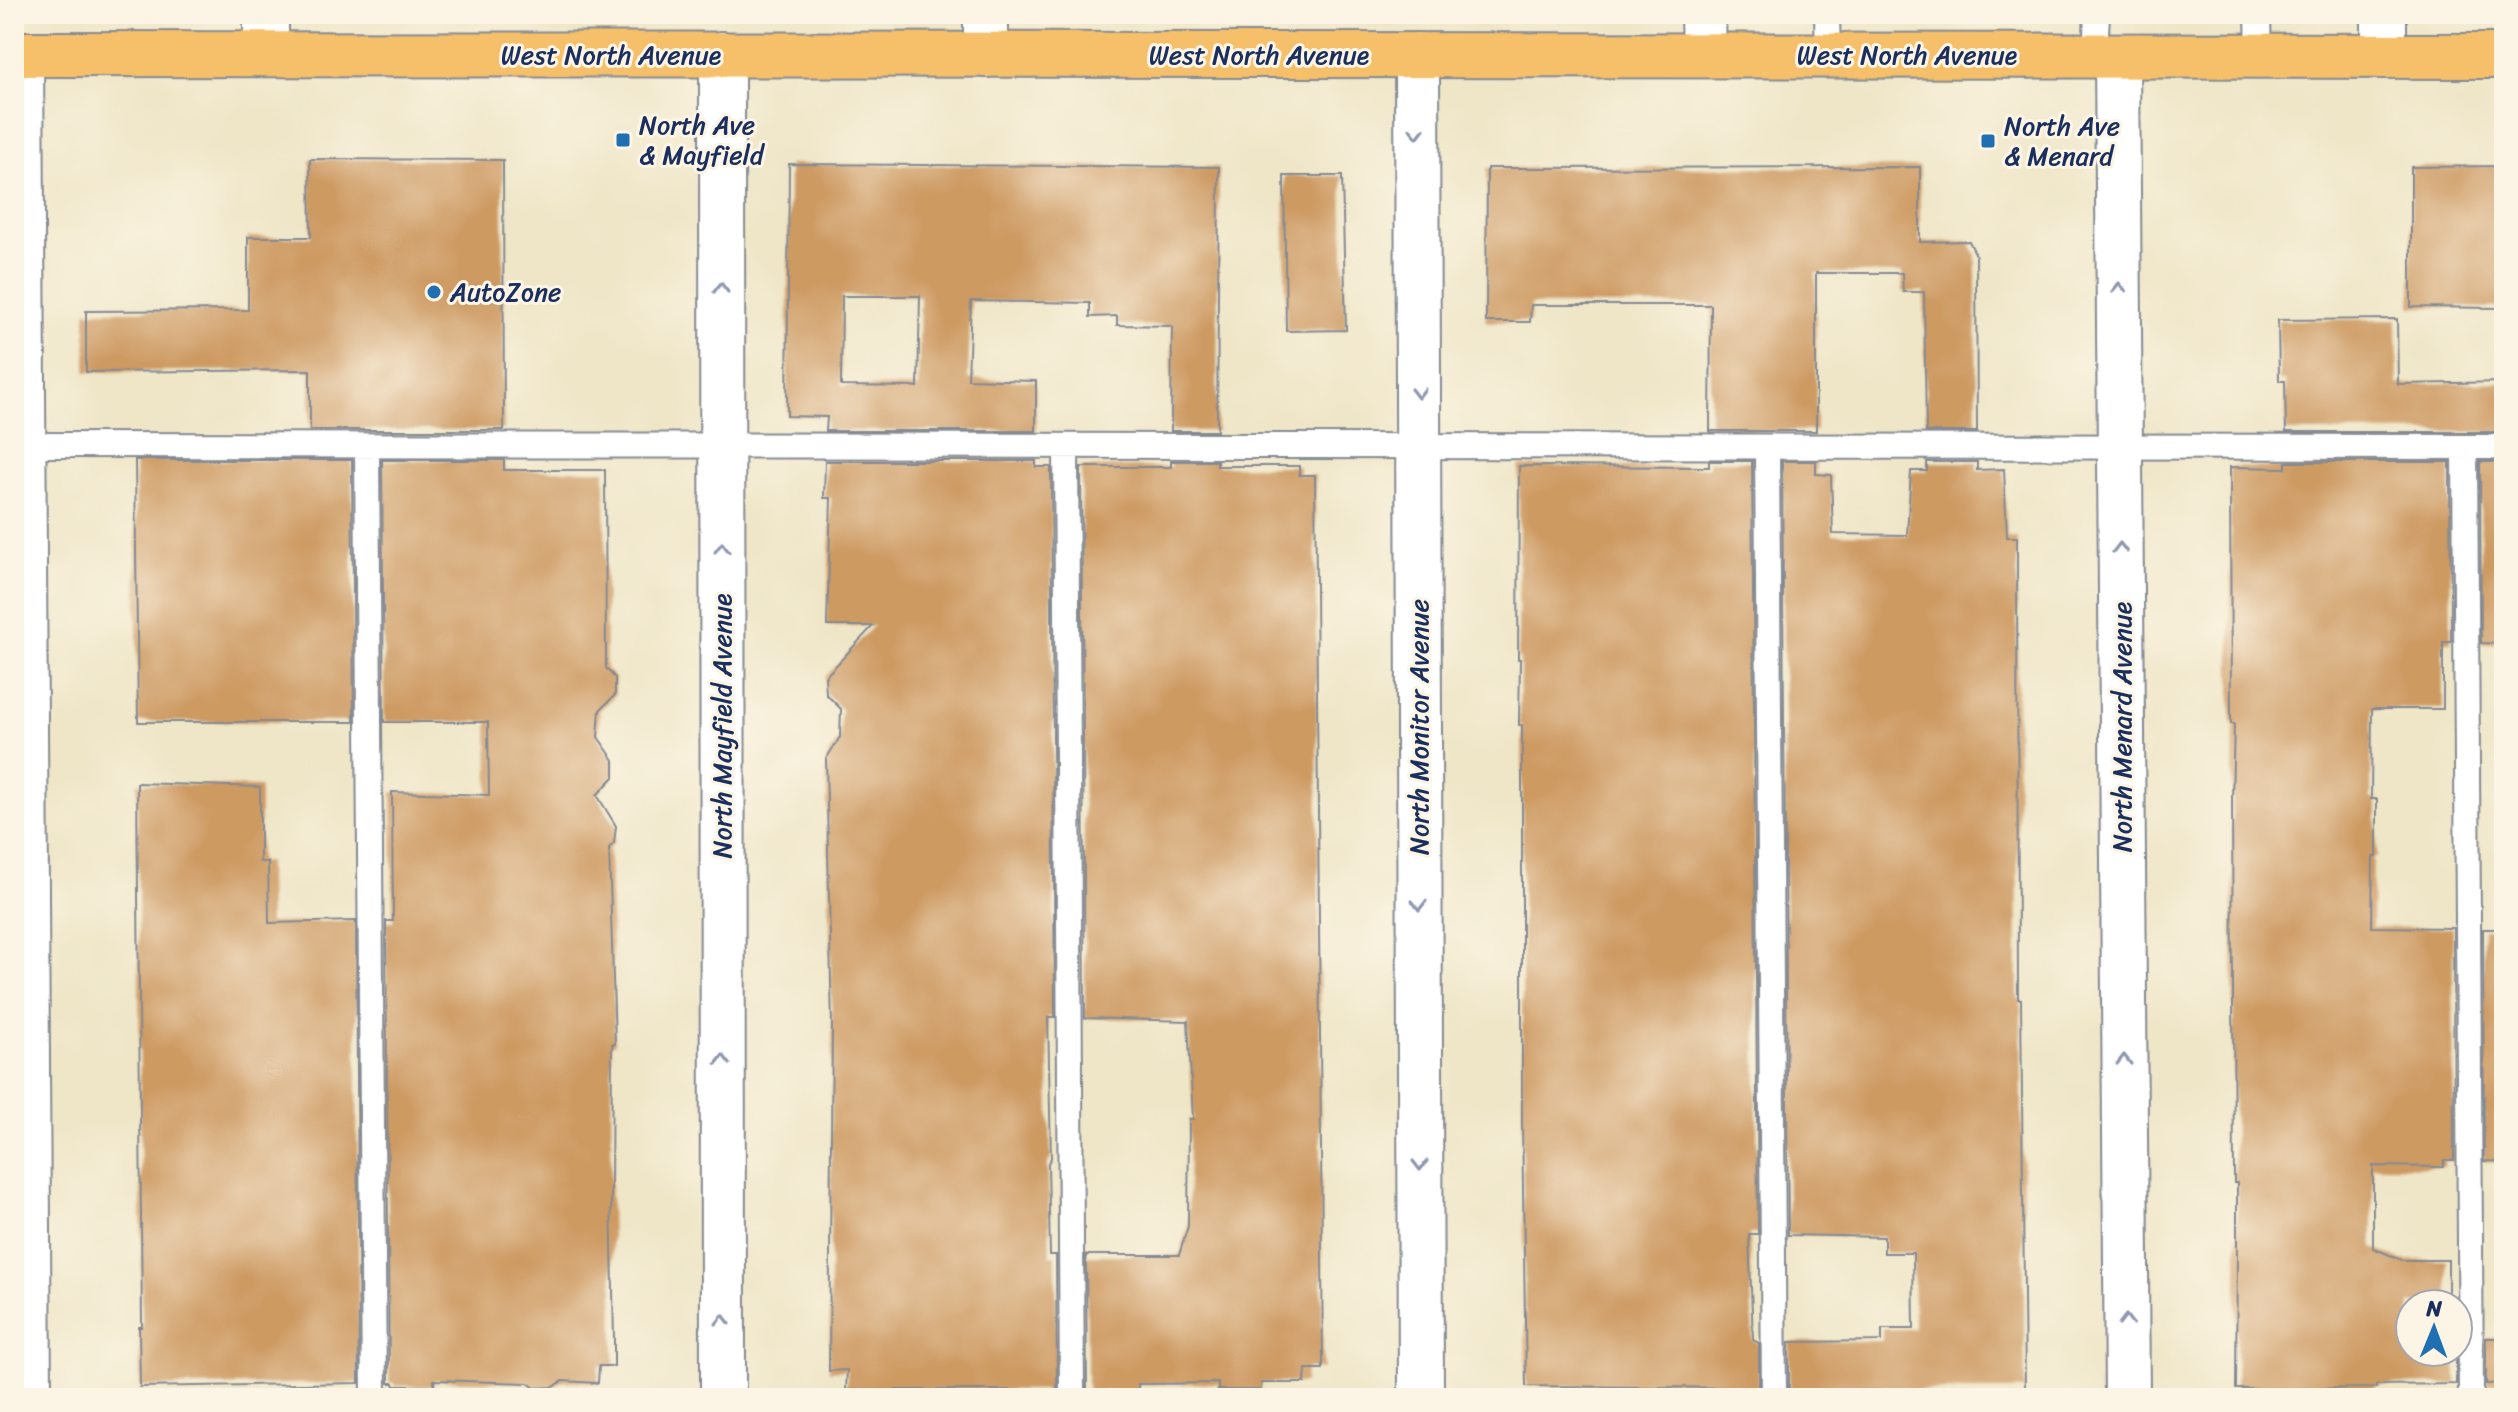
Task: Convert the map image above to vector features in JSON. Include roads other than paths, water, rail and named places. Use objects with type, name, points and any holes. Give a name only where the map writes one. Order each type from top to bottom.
[{"type":"main road","name":"West North Avenue","points":[[17,54],[266,34],[722,54],[986,35],[1417,55],[1703,35],[2103,42],[2258,35],[2384,35],[2504,56]]},
{"type":"street","name":"North Menard Avenue","points":[[2103,42],[2120,447],[2127,1398]]},
{"type":"street","points":[[17,54],[29,1398]]},
{"type":"street","name":"North Mayfield Avenue","points":[[722,54],[723,1398]]},
{"type":"street","name":"North Monitor Avenue","points":[[1417,55],[1421,1398]]},
{"type":"lane","points":[[19,446],[2504,447]]},
{"type":"lane","points":[[367,446],[374,1398]]},
{"type":"lane","points":[[1066,446],[1072,1398]]},
{"type":"lane","points":[[1767,447],[1774,1398]]},
{"type":"lane","points":[[2465,447],[2471,1398]]},
{"type":"place","name":"North Ave & Mayfield","points":[[623,140]]},
{"type":"place","name":"North Ave & Menard","points":[[1988,141]]},
{"type":"place","name":"AutoZone","points":[[434,292]]}]
